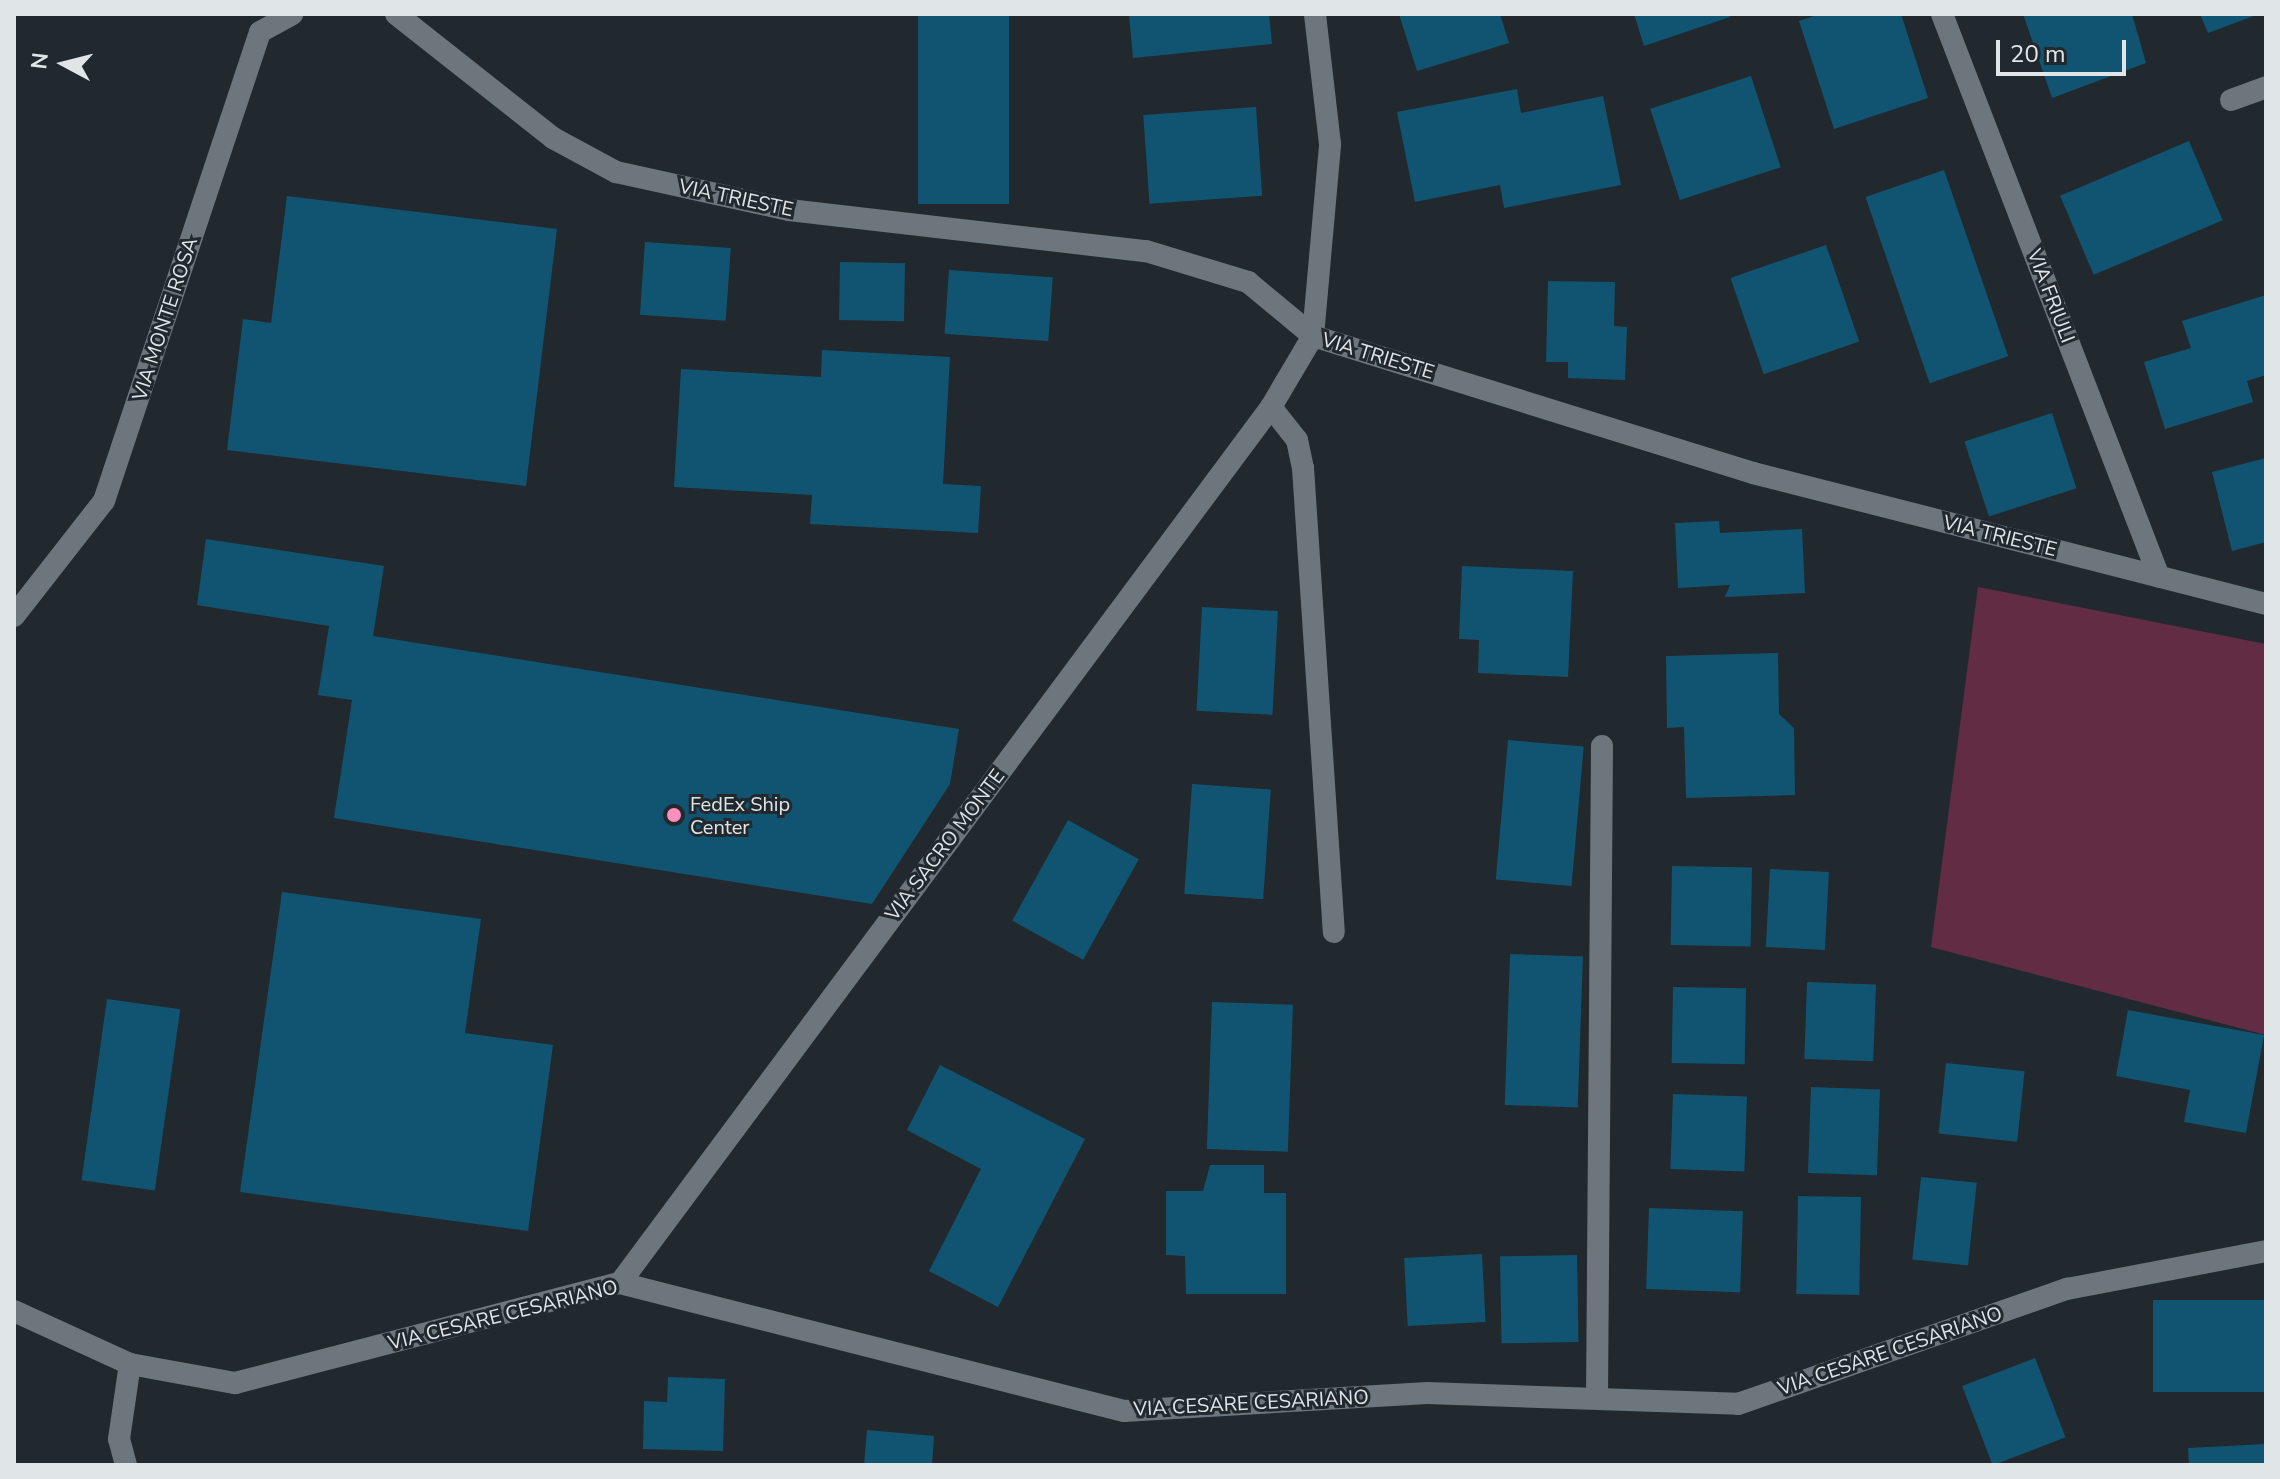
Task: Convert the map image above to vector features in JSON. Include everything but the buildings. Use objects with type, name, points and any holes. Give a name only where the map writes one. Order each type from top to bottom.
[{"type":"street","name":"VIA MONTE ROSA","points":[[14,616],[104,501],[260,32],[292,14]]},
{"type":"street","name":"VIA TRIESTE","points":[[396,14],[553,138],[616,172],[789,210],[1146,251],[1248,282],[1313,336],[1753,473],[2266,604]]},
{"type":"street","name":"VIA SACRO MONTE","points":[[620,1283],[1271,407],[1313,336],[1330,144],[1315,14]]},
{"type":"street","name":"VIA FRIULI","points":[[1942,14],[2159,577]]},
{"type":"street","points":[[2231,100],[2266,87]]},
{"type":"street","points":[[1271,407],[1297,440],[1303,468],[1334,932]]},
{"type":"street","points":[[1597,1398],[1602,746]]},
{"type":"street","name":"VIA CESARE CESARIANO","points":[[14,1311],[130,1364],[235,1383],[620,1283],[1124,1411],[1427,1393],[1738,1404],[2067,1289],[2266,1251]]},
{"type":"street","points":[[126,1465],[119,1439],[130,1364]]},
{"type":"shaded area","points":[[1978,587],[2266,644],[2266,1035],[1931,947]]},
{"type":"place","name":"FedEx Ship Center","points":[[674,815]]}]
